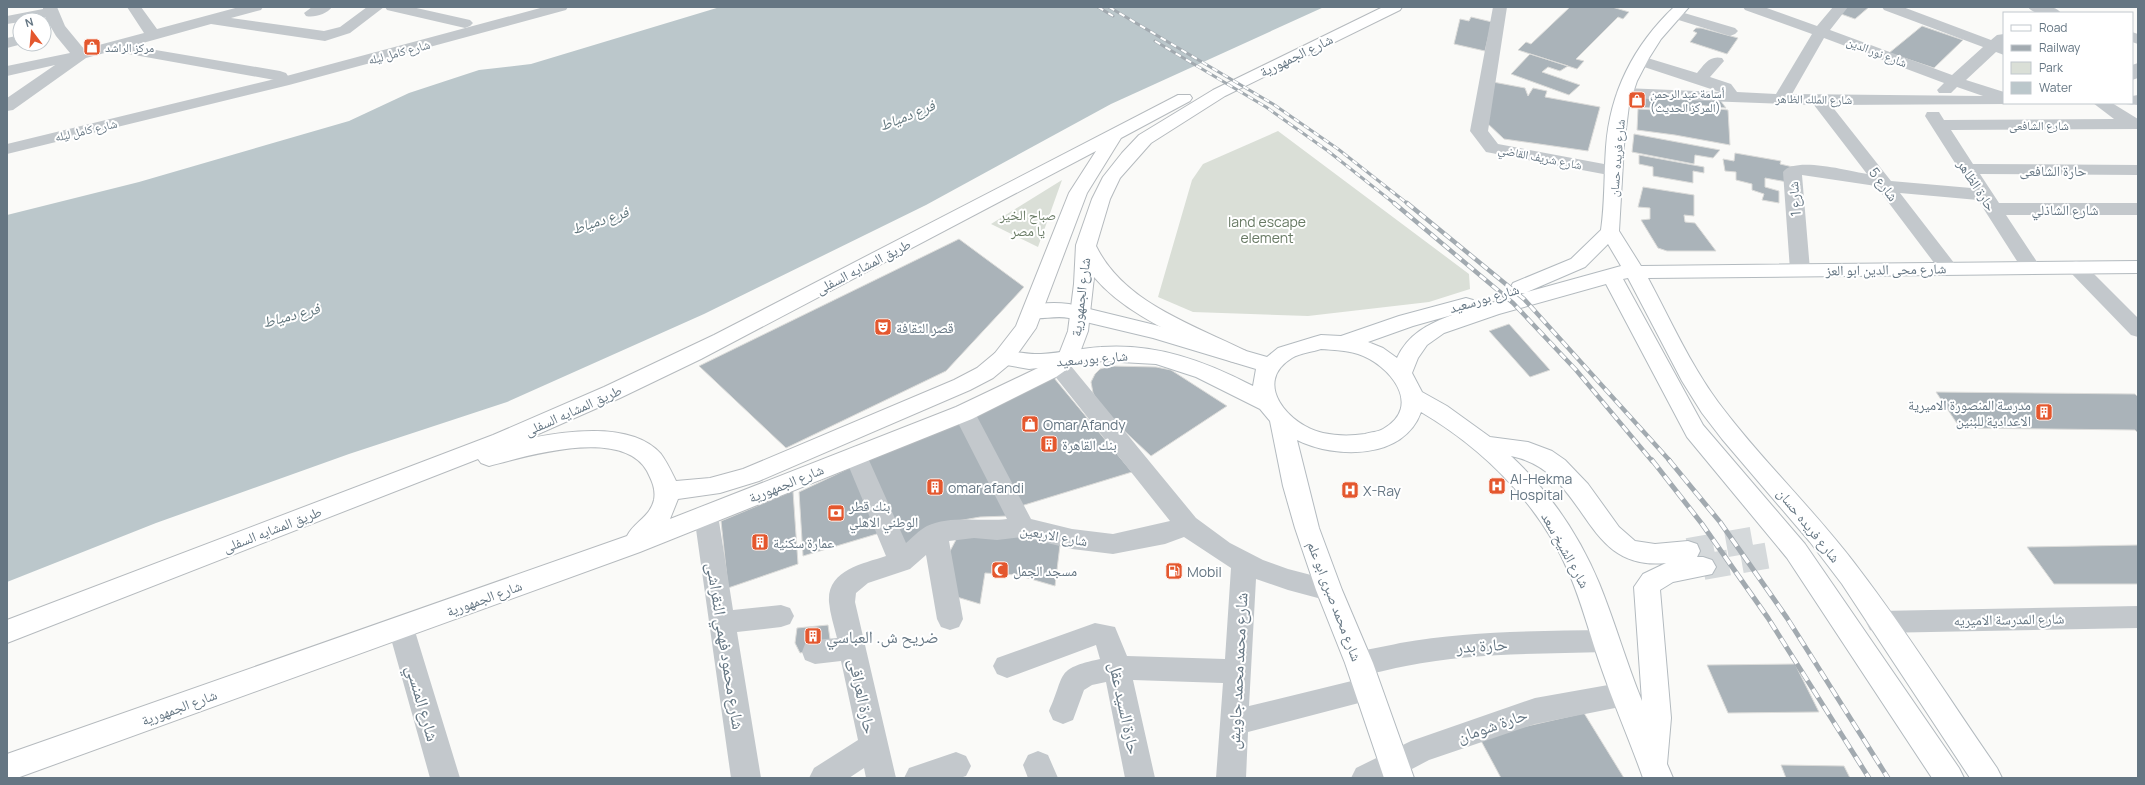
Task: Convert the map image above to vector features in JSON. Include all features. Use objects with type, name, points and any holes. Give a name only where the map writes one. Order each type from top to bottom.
[{"type":"main road","name":"شارع الجمهورية","points":[[667,490],[689,490],[721,485],[751,475],[962,385],[985,373],[1003,358],[1026,328],[1078,193],[1115,135],[1206,86],[1370,7]]},
{"type":"main road","name":"شارع الجمهورية","points":[[7,768],[631,545],[964,413],[1048,372],[1063,362],[1078,331],[1084,284],[1086,245],[1100,199],[1112,177],[1145,139],[1219,93],[1395,7]]},
{"type":"main road","name":"شارع فريده حسان","points":[[1678,11],[1655,38],[1640,61],[1624,93],[1615,144],[1613,210],[1610,231],[1634,271],[1693,381],[1710,407],[1730,433],[1819,535],[1851,577],[1879,622],[1987,778]]},
{"type":"main road","name":"طريق المشايه السفلى","points":[[7,632],[416,472],[501,441],[581,408],[654,374],[1115,135]]},
{"type":"main road","name":"شارع بورسعيد","points":[[1344,343],[1406,321],[1514,291],[1567,269],[1585,257],[1610,231]]},
{"type":"main road","points":[[1086,245],[1103,275],[1123,296],[1154,315],[1238,356]]},
{"type":"main road","name":"شارع محى الدين ابو العز","points":[[1634,271],[2138,267]]},
{"type":"main road","name":"شارع بورسعيد","points":[[1406,385],[1408,356],[1420,340],[1438,328],[1492,309],[1611,275],[1634,271]]},
{"type":"main road","name":"شارع فريده حسان","points":[[1611,275],[1695,431],[1949,778]]},
{"type":"main road","name":"شارع بورسعيد","points":[[1032,312],[1057,309],[1080,314],[1155,332],[1269,365]]},
{"type":"main road","points":[[1321,342],[1344,343],[1367,350],[1386,360],[1406,385],[1411,412],[1403,426],[1388,437],[1368,444],[1345,446],[1321,442],[1299,434],[1274,412],[1263,390],[1264,377],[1269,365],[1282,353],[1300,345],[1321,342]]},
{"type":"main road","name":"شارع بورسعيد","points":[[1003,358],[1019,362],[1036,363],[1063,362],[1101,354],[1132,354],[1164,358],[1217,378],[1274,412]]},
{"type":"main road","name":"شارع الشيخ سعد","points":[[1406,385],[1469,431],[1485,445],[1520,479],[1543,507],[1563,537],[1581,570],[1625,694],[1656,771]]},
{"type":"main road","name":"شارع محمد صبرى ابو علم","points":[[1274,412],[1294,486],[1329,590],[1359,663],[1396,770]]},
{"type":"main road","points":[[416,472],[556,442],[588,438],[618,441],[642,451],[660,468],[667,490],[664,509],[651,528],[631,545]]},
{"type":"main road","points":[[1485,445],[1508,445],[1531,451],[1553,462],[1571,477],[1611,534],[1621,545],[1635,552],[1695,559],[1653,579],[1647,587],[1657,718],[1656,771]]},
{"type":"street","points":[[134,7],[153,35]]},
{"type":"street","points":[[7,71],[80,55],[256,7]]},
{"type":"street","points":[[311,13],[325,7]]},
{"type":"street","points":[[210,20],[325,36],[345,30],[376,7]]},
{"type":"street","points":[[392,7],[465,27]]},
{"type":"street","name":"شارع كامل ليله","points":[[487,23],[526,7]]},
{"type":"street","name":"شارع كامل ليله","points":[[236,94],[280,76],[465,27],[561,7]]},
{"type":"street","name":"شارع شريف القاضي","points":[[1500,7],[1479,131],[1484,139],[1492,148],[1614,171]]},
{"type":"street","name":"شارع نور الدين","points":[[1750,7],[1774,10],[1821,31],[1955,81],[2003,97]]},
{"type":"street","points":[[1889,7],[2000,44]]},
{"type":"street","points":[[2035,7],[2051,12]]},
{"type":"street","points":[[1781,99],[1834,8]]},
{"type":"street","points":[[7,20],[50,9],[61,31],[80,55]]},
{"type":"street","points":[[1678,11],[1730,31]]},
{"type":"street","name":"شارع كامل ليله","points":[[7,148],[236,94],[465,27]]},
{"type":"street","points":[[52,33],[61,31]]},
{"type":"street","points":[[1928,102],[2000,44]]},
{"type":"street","points":[[112,46],[280,76]]},
{"type":"street","points":[[7,106],[32,90],[80,55]]},
{"type":"street","points":[[1640,61],[1725,87],[1732,97]]},
{"type":"street","points":[[1700,79],[1716,61]]},
{"type":"street","points":[[7,84],[32,90]]},
{"type":"street","name":"شارع الملك الظاهر","points":[[1624,93],[1820,100],[1928,102],[2003,101]]},
{"type":"street","name":"شارع 5","points":[[1820,100],[1948,268]]},
{"type":"street","name":"حارة الظاهر","points":[[1928,102],[1939,125],[2031,268]]},
{"type":"street","points":[[2103,104],[2137,125]]},
{"type":"street","name":"شارع الشافعى","points":[[1939,125],[2137,125]]},
{"type":"street","name":"شارع 1","points":[[1800,270],[1792,172],[1800,170],[1884,184]]},
{"type":"street","name":"حارة الشافعى","points":[[1968,170],[2138,170]]},
{"type":"street","name":"شارع الشاذلي","points":[[1884,184],[1988,202],[2138,210]]},
{"type":"street","points":[[2076,267],[2131,316],[2138,330]]},
{"type":"street","points":[[1063,362],[1187,525],[1213,546],[1244,564],[1285,580],[1329,590]]},
{"type":"street","points":[[964,413],[1023,527]]},
{"type":"street","points":[[856,455],[901,562],[935,533]]},
{"type":"street","name":"شارع محمود فهمي النقراشى","points":[[706,515],[746,778]]},
{"type":"street","name":"شارع الاربعين","points":[[935,533],[974,528],[997,530],[1023,527],[1072,539],[1113,544],[1165,534],[1187,525]]},
{"type":"street","points":[[935,533],[950,619]]},
{"type":"street","name":"حارة العراقى","points":[[880,778],[842,602],[843,588],[859,576],[901,562]]},
{"type":"street","name":"شارع محمد محمد جاويش","points":[[1231,778],[1244,564]]},
{"type":"street","points":[[723,622],[781,616]]},
{"type":"street","name":"شارع المدرسة الاميريه","points":[[1879,622],[2138,617]]},
{"type":"street","name":"شارع المنسي","points":[[401,628],[444,778]]},
{"type":"street","name":"حارة السيد عقل","points":[[1007,666],[1095,634],[1102,633],[1108,639],[1117,668],[1140,778]]},
{"type":"street","name":"حارة بدر","points":[[1359,663],[1411,653],[1476,644],[1606,641]]},
{"type":"street","points":[[815,652],[853,648]]},
{"type":"street","points":[[1063,711],[1070,698],[1072,682],[1078,677],[1117,668],[1136,667],[1237,672]]},
{"type":"street","points":[[1235,722],[1368,688]]},
{"type":"street","name":"حارة شومان","points":[[1366,778],[1396,770],[1467,733],[1535,711],[1625,694]]},
{"type":"street","points":[[824,778],[874,746]]},
{"type":"street","points":[[919,778],[956,766]]},
{"type":"green space","name":"land escape element","points":[[1278,131],[1469,274],[1470,289],[1429,302],[1308,316],[1193,312],[1158,297],[1192,180],[1203,164]]},
{"type":"green space","name":"صباح الخير يا مصر","points":[[1062,180],[1038,247],[991,224]]},
{"type":"water","name":"فرع دمياط","points":[[720,7],[1324,7],[1111,104],[926,205],[704,314],[507,402],[349,454],[156,523],[7,582],[7,215],[139,182],[349,121],[409,93],[479,70],[531,64]]},
{"type":"building","points":[[1570,7],[1612,7],[1629,12],[1623,19],[1618,17],[1576,59],[1584,61],[1577,69],[1518,50],[1526,42],[1531,44]]},
{"type":"building","points":[[1842,7],[1869,7],[1855,19],[1841,14]]},
{"type":"building","points":[[1471,17],[1492,22],[1485,51],[1454,44],[1460,19],[1469,21]]},
{"type":"building","points":[[1922,26],[1963,40],[1934,68],[1889,53]]},
{"type":"building","points":[[1696,28],[1738,38],[1727,54],[1690,42],[1697,33],[1693,31]]},
{"type":"building","points":[[1530,54],[1568,66],[1560,71],[1548,67],[1542,72],[1580,85],[1569,95],[1511,74]]},
{"type":"building","points":[[1493,82],[1525,88],[1528,96],[1533,88],[1547,91],[1545,97],[1600,107],[1588,151],[1504,139],[1486,122]]},
{"type":"building","points":[[1641,94],[1717,96],[1726,108],[1697,105],[1691,112],[1640,107]]},
{"type":"building","points":[[1702,107],[1728,110],[1730,145],[1637,130],[1638,109],[1691,112]]},
{"type":"building","points":[[1634,134],[1720,150],[1713,158],[1695,155],[1694,164],[1632,152]]},
{"type":"building","points":[[1735,153],[1781,161],[1780,164],[1793,167],[1787,182],[1765,178],[1765,187],[1779,191],[1779,203],[1762,200],[1764,194],[1752,190],[1752,184],[1736,180],[1736,172],[1725,171],[1723,159],[1734,161]]},
{"type":"building","points":[[1639,155],[1704,167],[1704,173],[1693,171],[1693,183],[1653,176],[1653,167],[1639,164]]},
{"type":"building","points":[[1643,187],[1694,195],[1694,216],[1684,215],[1685,222],[1695,223],[1716,251],[1667,251],[1658,248],[1641,220],[1650,219],[1650,208],[1638,207]]},
{"type":"building","name":"قصر الثقافة","points":[[959,239],[1024,287],[946,371],[786,448],[699,366]]},
{"type":"building","points":[[1509,324],[1550,370],[1530,377],[1489,331]]},
{"type":"building","points":[[1111,366],[1156,367],[1171,370],[1227,406],[1151,456],[1102,410],[1093,393],[1091,382],[1095,374],[1100,369]]},
{"type":"building","name":"بنك القاهرة","points":[[1054,378],[1132,472],[1021,506],[975,416]]},
{"type":"building","name":"مدرسة المنصورة الاميرية الاعدادية للبنين","points":[[1936,392],[2135,394],[2138,397],[2138,433],[2135,430],[1960,428]]},
{"type":"building","name":"omar afandi","points":[[964,421],[1008,516],[980,517],[929,526],[904,560],[865,458]]},
{"type":"building","name":"بنك قطر الوطني الاهلي","points":[[854,466],[880,533],[803,556],[799,492]]},
{"type":"building","name":"عمارة سكنية","points":[[793,491],[798,564],[728,588],[721,521]]},
{"type":"building","name":"مسجد الجمل","points":[[1013,534],[1060,545],[1055,586],[1017,575],[985,573],[980,604],[957,597],[941,568],[958,536]]},
{"type":"building","points":[[2138,545],[2138,584],[2054,584],[2027,547]]},
{"type":"building","name":"ضريح ش. العباسي","points":[[828,625],[831,646],[800,653],[795,643],[797,628]]},
{"type":"building","points":[[1795,664],[1819,712],[1728,713],[1707,665]]},
{"type":"building","points":[[1584,713],[1624,778],[1501,778],[1479,737]]},
{"type":"building","points":[[1781,765],[1844,766],[1850,778],[1786,778]]},
{"type":"tunnel","points":[[1688,551],[1762,538]]},
{"type":"tunnel","points":[[1703,567],[1776,554]]},
{"type":"railway","points":[[1098,7],[1113,16]]},
{"type":"railway","points":[[1109,7],[1273,104],[1338,149],[1408,204]]},
{"type":"railway","points":[[1155,41],[1266,107],[1328,151],[1395,204]]},
{"type":"railway","points":[[1394,203],[1513,303],[1576,370],[1652,461]]},
{"type":"railway","points":[[1407,203],[1524,299],[1670,461]]},
{"type":"railway","points":[[1652,460],[1702,524],[1768,618],[1869,778]]},
{"type":"railway","points":[[1669,460],[1720,522],[1787,618],[1888,778]]},
{"type":"place","name":"مركز الراشد","points":[[92,47]]},
{"type":"place","name":"أسامة عبد الرحمن (المركز الحديث)","points":[[1637,100]]},
{"type":"place","name":"قصر الثقافة","points":[[883,327]]},
{"type":"place","name":"مدرسة المنصورة الاميرية الاعدادية للبنين","points":[[2044,412]]},
{"type":"place","name":"Omar Afandy","points":[[1030,424]]},
{"type":"place","name":"بنك القاهرة","points":[[1049,444]]},
{"type":"place","name":"Al-Hekma Hospital","points":[[1497,486]]},
{"type":"place","name":"omar afandi","points":[[935,487]]},
{"type":"place","name":"X-Ray","points":[[1350,490]]},
{"type":"place","name":"بنك قطر الوطني الاهلي","points":[[836,513]]},
{"type":"place","name":"عمارة سكنية","points":[[760,542]]},
{"type":"place","name":"مسجد الجمل","points":[[1000,570]]},
{"type":"place","name":"Mobil","points":[[1174,571]]},
{"type":"place","name":"ضريح ش. العباسي","points":[[813,636]]}]
